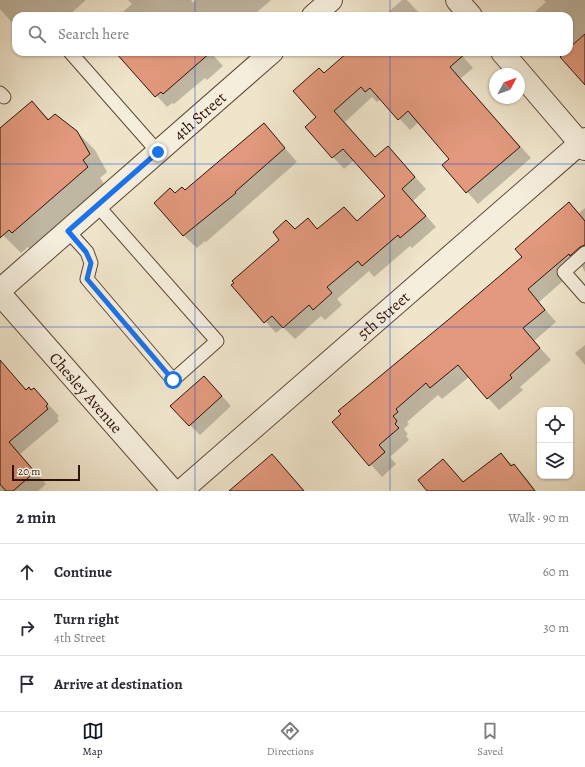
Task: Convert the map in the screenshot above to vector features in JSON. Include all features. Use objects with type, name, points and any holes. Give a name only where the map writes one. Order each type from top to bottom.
[{"type":"street","points":[[318,12],[331,0]]},
{"type":"street","name":"4th Street","points":[[0,290],[267,56]]},
{"type":"street","points":[[506,56],[583,144]]},
{"type":"street","name":"5th Street","points":[[181,491],[583,144]]},
{"type":"street","name":"Chesley Avenue","points":[[0,294],[173,491]]},
{"type":"lane","points":[[74,56],[158,152]]},
{"type":"lane","points":[[68,231],[86,252],[91,263],[87,279],[173,380],[217,341],[97,205]]},
{"type":"lane","points":[[585,253],[564,272],[585,296]]},
{"type":"building","points":[[585,34],[585,85],[560,57],[573,56],[573,44]]},
{"type":"building","points":[[119,56],[206,56],[163,94],[161,92],[155,97]]},
{"type":"building","points":[[343,56],[462,56],[450,67],[520,147],[466,193],[442,165],[449,159],[408,111],[398,120],[370,88],[365,92],[361,87],[334,111],[375,157],[388,146],[415,177],[402,189],[426,216],[400,238],[398,235],[362,266],[358,261],[327,287],[332,293],[313,310],[309,305],[283,328],[272,316],[264,323],[231,285],[234,283],[232,281],[279,240],[273,232],[286,220],[295,229],[308,218],[317,229],[344,207],[357,221],[385,196],[343,149],[332,158],[305,127],[316,117],[293,91],[319,68],[324,73]]},
{"type":"building","points":[[32,101],[48,120],[55,114],[77,131],[90,154],[83,160],[88,167],[12,233],[9,230],[0,238],[0,128]]},
{"type":"building","points":[[264,123],[285,148],[235,192],[236,193],[183,236],[154,203],[170,188],[175,193],[182,187],[185,190]]},
{"type":"building","points":[[569,202],[585,221],[585,245],[580,247],[570,256],[569,254],[528,289],[545,310],[523,328],[540,348],[510,375],[512,378],[487,399],[458,365],[430,388],[426,383],[396,409],[398,412],[393,416],[397,421],[395,424],[399,428],[379,445],[385,452],[369,466],[332,422],[341,414],[338,411],[522,257],[515,249]]},
{"type":"building","points":[[0,360],[26,390],[29,387],[31,390],[34,388],[48,404],[46,406],[48,409],[9,442],[35,472],[13,491],[6,491],[0,484]]},
{"type":"building","points":[[204,376],[222,396],[189,426],[170,406]]},
{"type":"building","points":[[501,453],[511,466],[514,464],[535,491],[427,491],[418,480],[443,459],[463,482]]},
{"type":"building","points":[[272,454],[304,491],[229,491]]},
{"type":"route","points":[[158,152],[68,231],[86,252],[91,263],[87,279],[173,380]]}]
